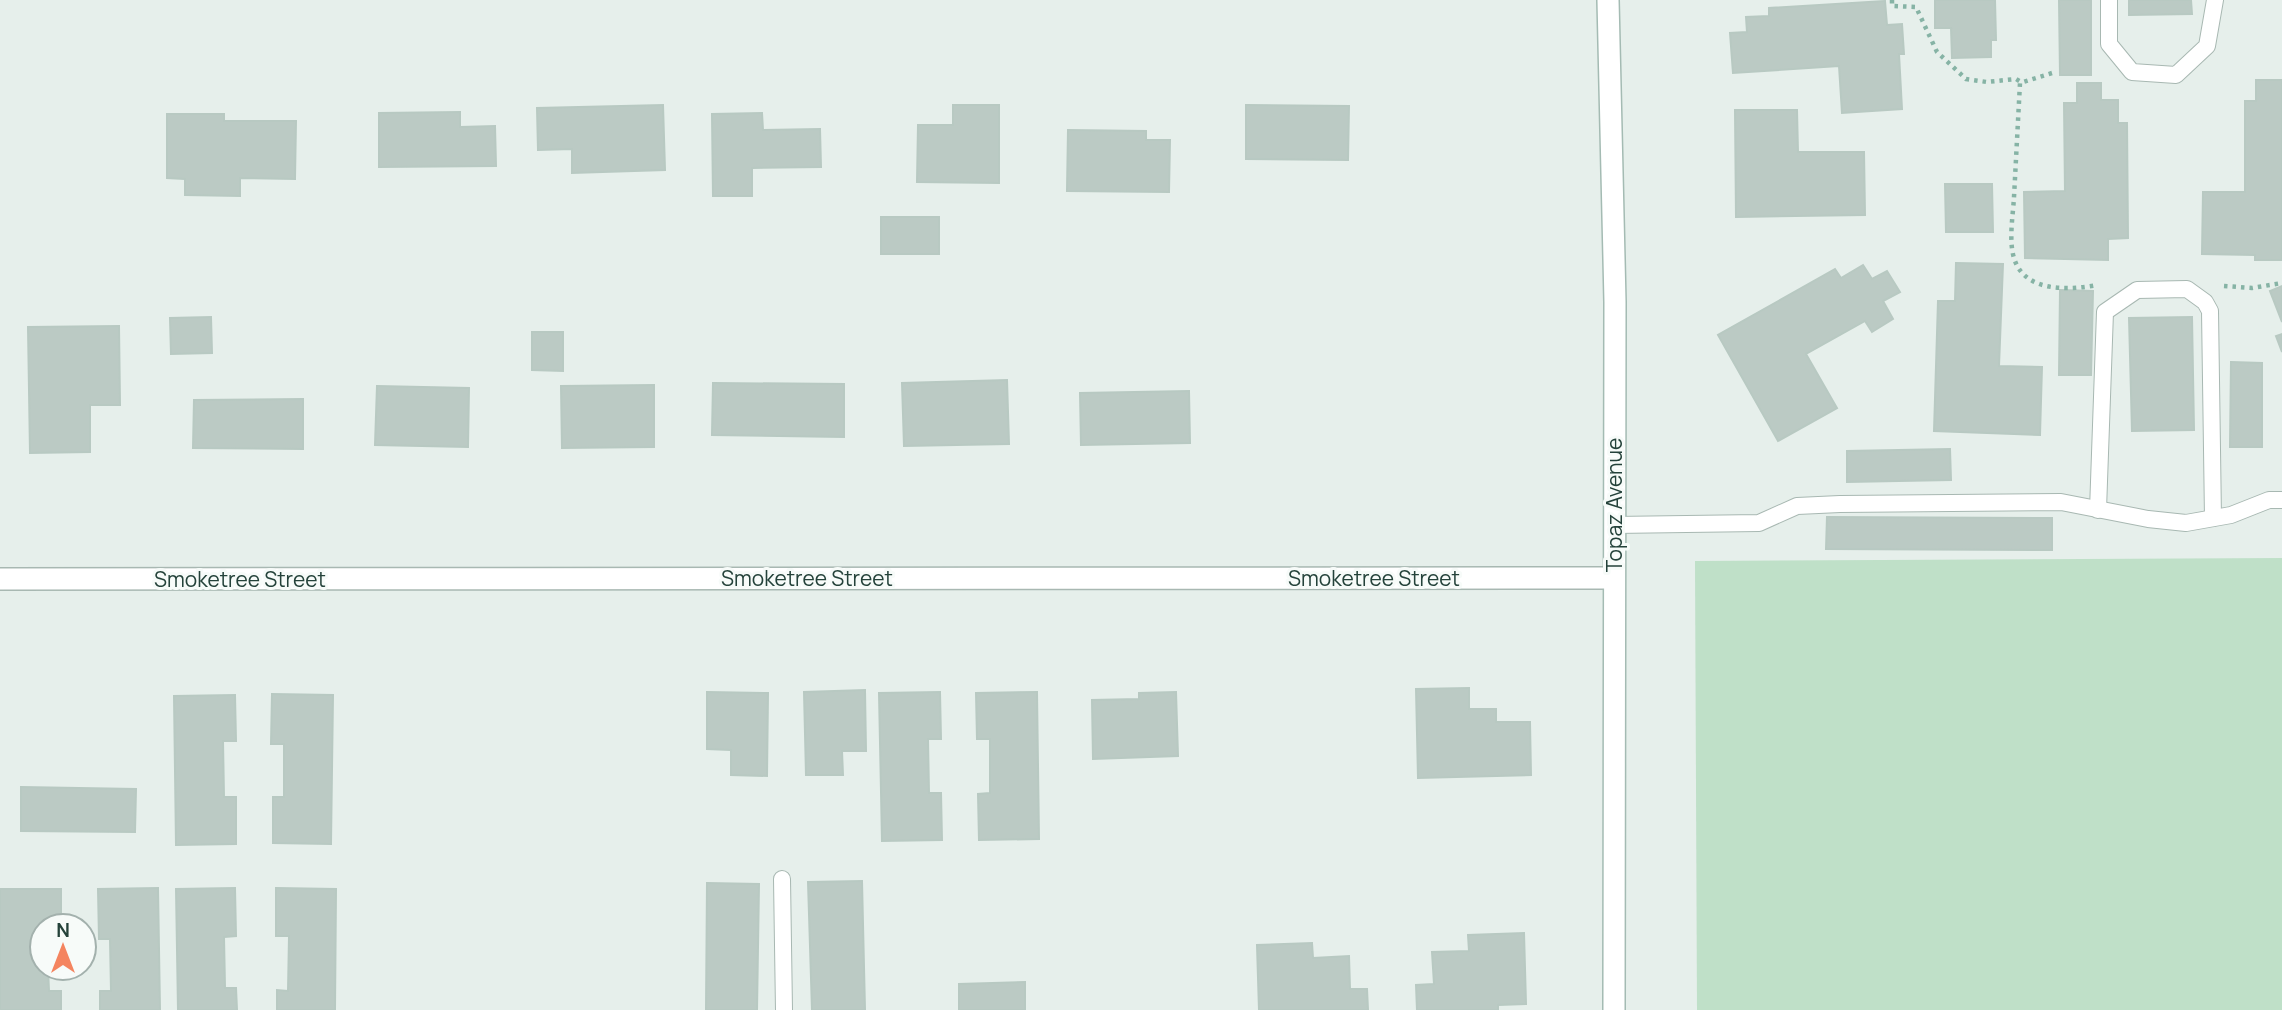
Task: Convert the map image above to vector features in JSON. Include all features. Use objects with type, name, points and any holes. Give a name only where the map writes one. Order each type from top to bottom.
[{"type":"street","name":"Topaz Avenue","points":[[1608,0],[1615,303],[1614,1010]]},
{"type":"street","name":"Smoketree Street","points":[[0,579],[1614,578]]},
{"type":"lane","points":[[2109,0],[2109,44],[2132,72],[2176,75],[2207,46],[2215,0]]},
{"type":"lane","points":[[2098,510],[2105,312],[2137,290],[2187,289],[2205,302],[2210,311],[2213,518]]},
{"type":"lane","points":[[1614,524],[1759,523],[1797,506],[2061,502],[2186,523],[2213,518],[2269,500],[2282,500]]},
{"type":"lane","points":[[782,879],[784,1010]]},
{"type":"path","points":[[1892,0],[1892,6],[1916,7],[1937,52],[1966,79],[1987,82],[2016,79],[2022,83]]},
{"type":"path","points":[[2022,83],[2052,73]]},
{"type":"path","points":[[2022,83],[2012,233],[2015,261],[2031,280],[2052,287],[2068,289],[2105,283]]},
{"type":"path","points":[[2219,284],[2232,289],[2282,283]]},
{"type":"green space","points":[[2282,558],[2282,1010],[1697,1010],[1695,561]]},
{"type":"building","points":[[1935,0],[1995,0],[1996,40],[1991,40],[1991,57],[1952,58],[1951,28],[1935,28]]},
{"type":"building","points":[[2059,0],[2091,0],[2091,75],[2060,75]]},
{"type":"building","points":[[2129,0],[2191,0],[2192,14],[2129,15]]},
{"type":"building","points":[[1885,1],[1887,25],[1902,24],[1904,54],[1899,54],[1902,109],[1842,113],[1839,66],[1733,73],[1730,33],[1747,32],[1746,17],[1769,16],[1769,8]]},
{"type":"building","points":[[2256,80],[2282,80],[2282,260],[2255,260],[2255,255],[2202,254],[2203,192],[2245,192],[2245,101],[2256,101]]},
{"type":"building","points":[[2077,83],[2101,83],[2101,100],[2118,100],[2118,123],[2127,123],[2128,238],[2108,239],[2108,260],[2025,258],[2024,192],[2065,191],[2064,103],[2077,103]]},
{"type":"building","points":[[663,105],[665,170],[572,173],[572,149],[538,150],[537,108]]},
{"type":"building","points":[[953,105],[999,105],[999,183],[917,182],[918,125],[953,125]]},
{"type":"building","points":[[1246,105],[1349,106],[1348,160],[1246,159]]},
{"type":"building","points":[[1735,110],[1797,110],[1798,152],[1864,152],[1865,215],[1736,217]]},
{"type":"building","points":[[460,112],[460,127],[495,126],[496,166],[379,167],[379,113]]},
{"type":"building","points":[[762,113],[763,130],[820,129],[821,167],[752,168],[752,196],[713,196],[712,114]]},
{"type":"building","points":[[167,114],[224,114],[224,121],[296,121],[295,179],[240,178],[240,196],[185,195],[185,179],[167,178]]},
{"type":"building","points":[[1068,130],[1146,131],[1146,140],[1170,140],[1169,192],[1067,191]]},
{"type":"building","points":[[1945,184],[1992,184],[1993,232],[1946,232]]},
{"type":"building","points":[[881,217],[939,217],[939,254],[881,254]]},
{"type":"building","points":[[1956,263],[2003,264],[1999,366],[2042,367],[2040,435],[1934,431],[1938,301],[1955,301]]},
{"type":"building","points":[[1863,265],[1872,279],[1887,271],[1900,292],[1883,301],[1893,319],[1872,332],[1865,321],[1806,354],[1837,408],[1778,441],[1718,335],[1835,269],[1841,278]]},
{"type":"building","points":[[2282,286],[2282,322],[2270,291]]},
{"type":"building","points":[[2060,290],[2093,291],[2091,375],[2059,375]]},
{"type":"building","points":[[211,317],[212,353],[171,354],[170,318]]},
{"type":"building","points":[[2192,317],[2194,430],[2132,431],[2129,318]]},
{"type":"building","points":[[119,326],[120,405],[90,405],[90,452],[30,453],[28,327]]},
{"type":"building","points":[[532,332],[563,332],[563,371],[532,370]]},
{"type":"building","points":[[2282,334],[2282,352],[2276,336]]},
{"type":"building","points":[[2231,362],[2262,363],[2262,447],[2230,447]]},
{"type":"building","points":[[1007,380],[1009,444],[904,446],[902,383]]},
{"type":"building","points":[[713,383],[844,384],[844,437],[712,435]]},
{"type":"building","points":[[654,385],[654,447],[562,448],[561,386]]},
{"type":"building","points":[[377,386],[469,388],[468,447],[375,445]]},
{"type":"building","points":[[1189,391],[1190,443],[1081,445],[1080,393]]},
{"type":"building","points":[[303,399],[303,449],[193,448],[194,400]]},
{"type":"building","points":[[1950,449],[1951,480],[1847,482],[1847,451]]},
{"type":"building","points":[[1827,517],[2052,518],[2052,550],[1826,549]]},
{"type":"building","points":[[1469,688],[1469,709],[1496,709],[1496,722],[1530,722],[1531,775],[1418,778],[1416,689]]},
{"type":"building","points":[[865,690],[866,751],[842,751],[843,775],[806,775],[804,692]]},
{"type":"building","points":[[707,692],[768,693],[767,776],[731,775],[731,750],[707,749]]},
{"type":"building","points":[[940,692],[941,739],[928,739],[929,793],[941,793],[942,840],[882,841],[879,693]]},
{"type":"building","points":[[1037,692],[1039,839],[979,840],[978,794],[990,793],[990,739],[977,739],[976,693]]},
{"type":"building","points":[[1176,692],[1178,756],[1093,759],[1092,700],[1139,699],[1139,693]]},
{"type":"building","points":[[272,694],[333,695],[331,844],[273,843],[273,797],[284,797],[284,744],[271,744]]},
{"type":"building","points":[[235,695],[236,741],[223,741],[224,797],[236,797],[236,844],[176,845],[174,696]]},
{"type":"building","points":[[21,787],[136,789],[135,832],[21,831]]},
{"type":"building","points":[[862,881],[865,1010],[812,1010],[808,882]]},
{"type":"building","points":[[707,883],[759,884],[757,1010],[706,1010]]},
{"type":"building","points":[[158,888],[160,1010],[100,1010],[100,991],[111,991],[110,939],[99,939],[98,889]]},
{"type":"building","points":[[235,888],[236,936],[224,937],[225,988],[236,988],[237,1010],[178,1010],[176,889]]},
{"type":"building","points":[[276,888],[336,889],[335,1010],[277,1010],[277,990],[288,991],[289,936],[276,936]]},
{"type":"building","points":[[0,889],[61,889],[61,912],[28,912],[28,982],[49,982],[49,991],[61,991],[61,1010],[0,1010]]},
{"type":"building","points":[[1524,933],[1526,1004],[1498,1005],[1498,1010],[1417,1010],[1416,985],[1434,984],[1432,952],[1469,951],[1468,935]]},
{"type":"building","points":[[1312,943],[1313,958],[1349,956],[1350,989],[1367,989],[1368,1010],[1259,1010],[1257,945]]},
{"type":"building","points":[[1025,982],[1025,1010],[959,1010],[959,984]]}]
